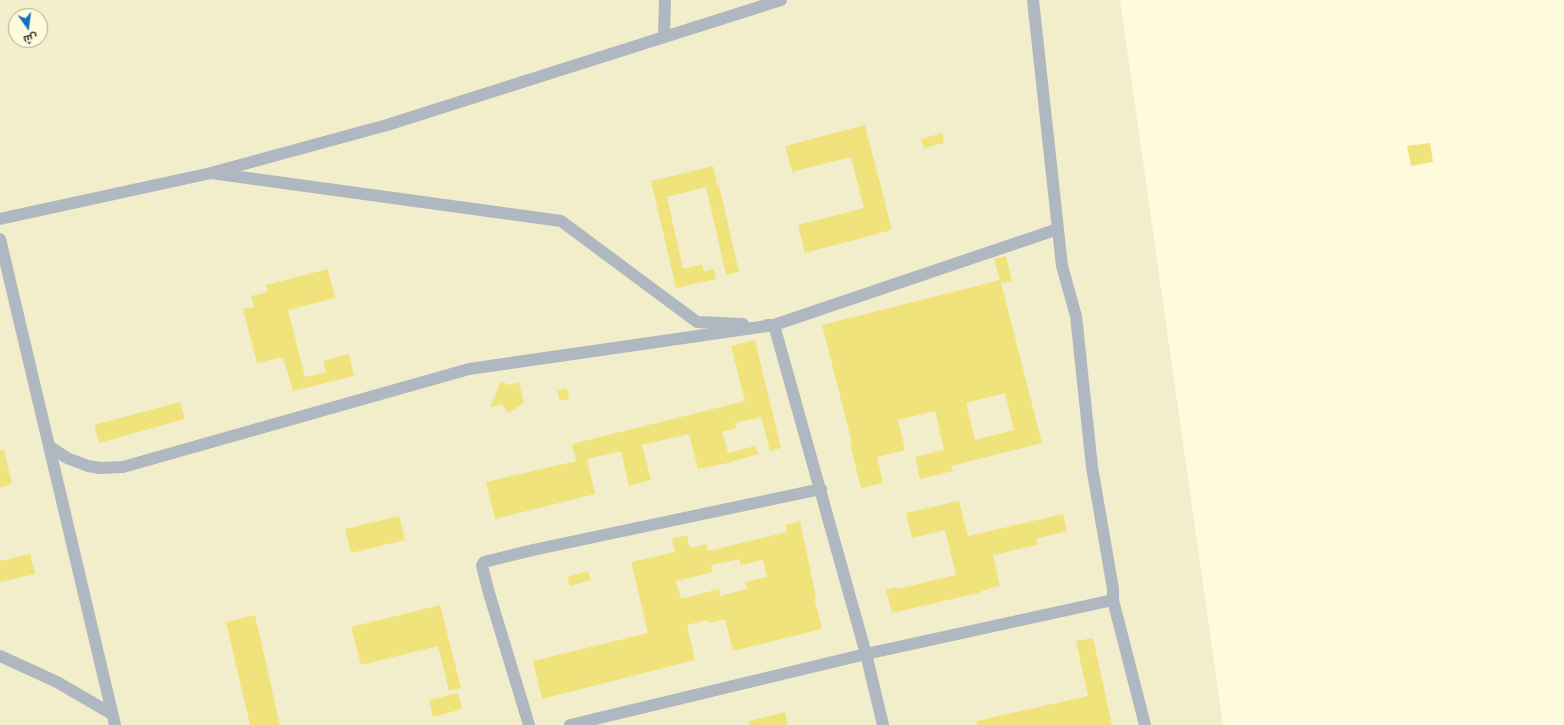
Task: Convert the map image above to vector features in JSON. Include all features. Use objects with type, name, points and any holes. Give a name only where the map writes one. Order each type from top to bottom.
[{"type":"street","points":[[664,37],[665,0]]},
{"type":"street","points":[[0,219],[211,173],[387,125],[781,0]]},
{"type":"street","points":[[1033,0],[1042,64],[1062,266],[1076,316],[1092,467],[1113,589],[1113,600],[1145,725]]},
{"type":"street","points":[[211,173],[562,221],[697,322],[774,325]]},
{"type":"street","points":[[49,446],[67,458],[83,464],[100,468],[123,467],[469,369],[774,325],[1058,229]]},
{"type":"street","points":[[0,239],[4,272],[49,446],[113,719]]},
{"type":"street","points":[[774,325],[821,488],[866,654],[883,725]]},
{"type":"street","points":[[529,725],[489,593],[482,566],[484,562],[533,550],[821,488]]},
{"type":"street","points":[[570,725],[866,654],[1113,600]]},
{"type":"street","points":[[0,656],[57,682],[113,719]]},
{"type":"shaded area","points":[[0,0],[1120,0],[1223,725],[0,725]]},
{"type":"building","points":[[865,125],[892,230],[805,253],[798,225],[864,208],[851,157],[792,172],[785,146]]},
{"type":"building","points":[[942,133],[944,143],[924,148],[921,139]]},
{"type":"building","points":[[1430,143],[1433,162],[1411,166],[1407,146]]},
{"type":"building","points":[[713,166],[717,182],[715,183],[719,185],[739,272],[726,275],[706,187],[667,197],[683,269],[702,264],[704,271],[714,269],[716,279],[676,288],[651,181]]},
{"type":"building","points":[[1006,256],[1012,281],[1001,283],[1042,443],[951,466],[953,471],[920,479],[915,457],[944,450],[935,411],[898,420],[905,450],[877,457],[883,483],[861,488],[850,444],[852,443],[822,325],[1000,280],[994,259]],"holes":[[[1005,393],[1014,430],[975,440],[966,403]]]},
{"type":"building","points":[[328,269],[335,298],[288,310],[305,377],[326,372],[323,361],[349,354],[354,376],[293,391],[283,357],[257,363],[243,309],[254,307],[251,296],[268,292],[266,285]]},
{"type":"building","points":[[755,340],[781,448],[770,451],[761,417],[735,423],[736,428],[722,432],[728,453],[755,446],[758,454],[724,464],[698,469],[689,434],[642,445],[651,480],[629,486],[621,451],[587,459],[595,494],[495,519],[486,482],[576,461],[572,444],[745,401],[731,346]]},
{"type":"building","points":[[501,381],[509,385],[519,382],[524,403],[508,413],[502,404],[490,407]]},
{"type":"building","points":[[567,388],[569,399],[560,401],[557,391]]},
{"type":"building","points":[[180,402],[185,419],[99,443],[94,425]]},
{"type":"building","points":[[0,450],[4,450],[12,484],[0,488]]},
{"type":"building","points":[[959,501],[968,536],[1063,514],[1067,531],[1036,539],[1037,545],[993,555],[1000,586],[981,591],[982,592],[892,613],[886,590],[896,587],[897,589],[956,575],[945,530],[912,538],[906,513]]},
{"type":"building","points":[[399,516],[405,540],[351,553],[345,529]]},
{"type":"building","points":[[800,521],[816,597],[814,597],[822,629],[733,651],[725,619],[709,623],[708,620],[687,625],[695,660],[542,699],[533,661],[648,633],[631,562],[675,552],[672,539],[687,535],[690,548],[706,544],[708,551],[787,532],[786,525]],"holes":[[[739,559],[741,565],[763,560],[767,577],[745,582],[747,589],[720,596],[719,589],[681,599],[676,581],[713,572],[711,565]]]},
{"type":"building","points":[[30,554],[35,574],[0,582],[0,561]]},
{"type":"building","points":[[588,571],[591,580],[570,586],[567,577]]},
{"type":"building","points":[[440,605],[461,688],[449,691],[438,646],[361,665],[351,627]]},
{"type":"building","points":[[255,615],[280,725],[250,725],[226,622]]},
{"type":"building","points":[[1093,638],[1112,725],[977,725],[976,721],[1088,696],[1076,641]]},
{"type":"building","points":[[458,693],[462,709],[433,717],[429,700]]},
{"type":"building","points":[[785,712],[788,725],[750,725],[749,721]]}]
